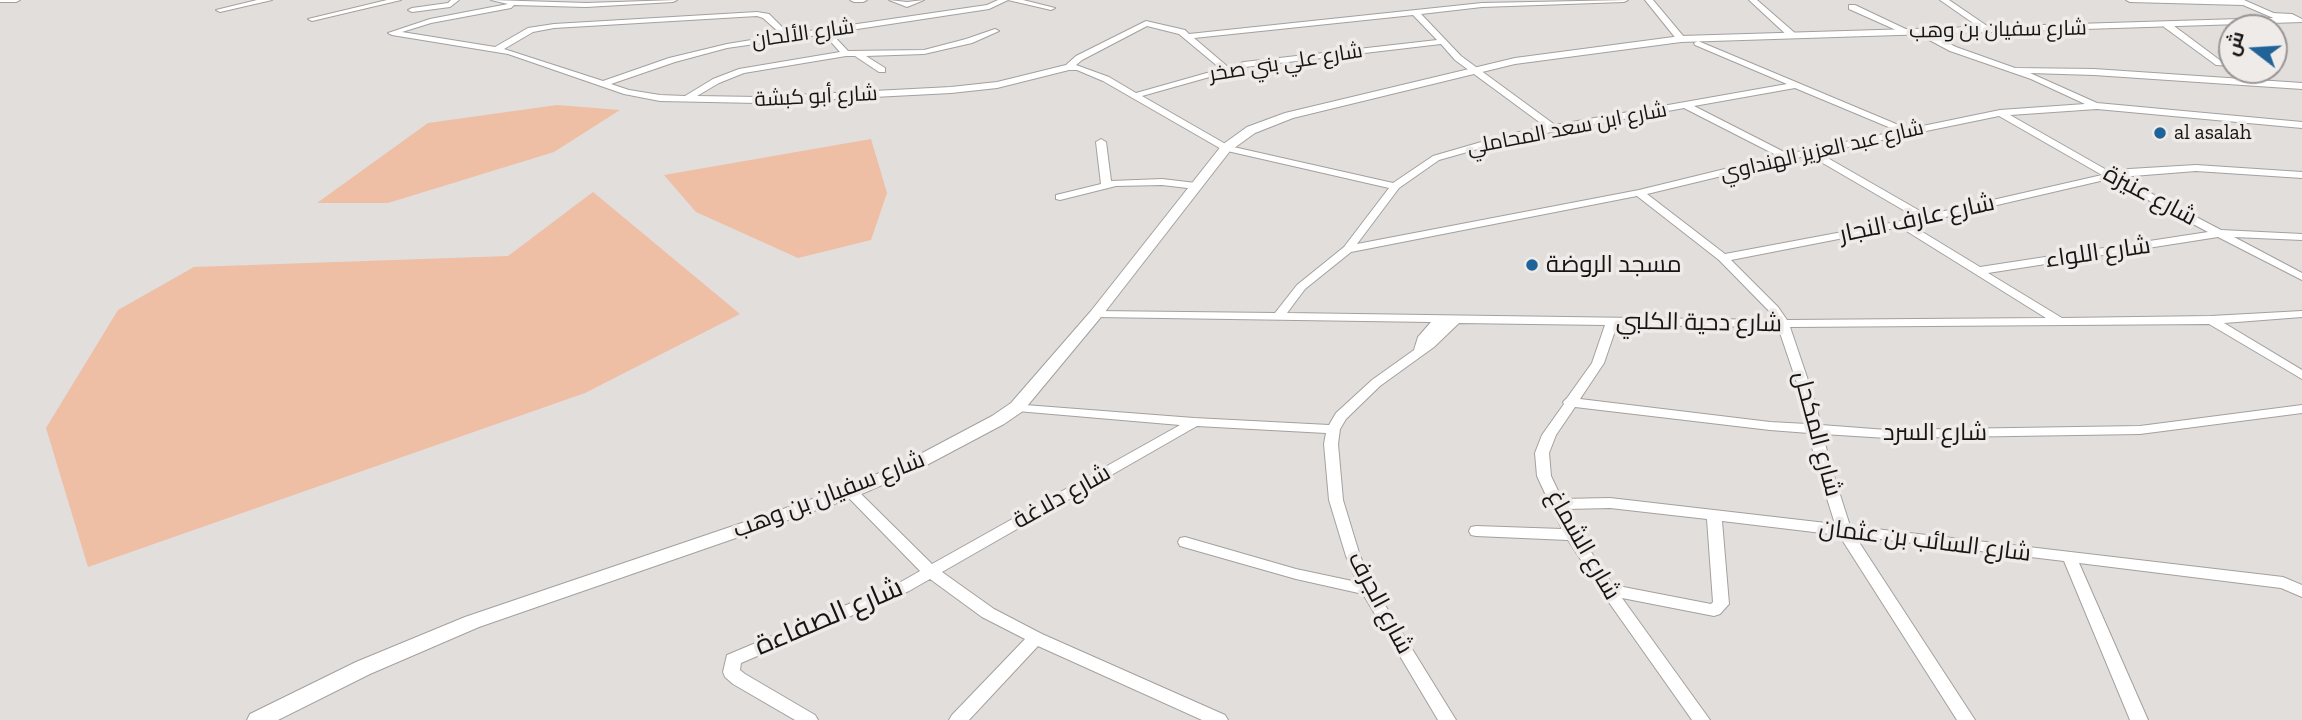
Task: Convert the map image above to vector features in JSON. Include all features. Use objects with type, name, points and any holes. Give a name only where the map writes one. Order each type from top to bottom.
[{"type":"street","points":[[0,0],[16,0]]},
{"type":"street","points":[[220,10],[268,0]]},
{"type":"street","points":[[312,19],[397,0]]},
{"type":"street","points":[[412,10],[450,5],[455,0]]},
{"type":"street","points":[[495,0],[519,4],[607,5],[673,0]]},
{"type":"street","points":[[854,0],[863,0]]},
{"type":"street","points":[[892,0],[907,5],[920,0]]},
{"type":"street","name":"شارع الألحان","points":[[605,83],[692,54],[786,35],[826,32],[989,7],[1004,0]]},
{"type":"street","points":[[1012,0],[1051,8]]},
{"type":"street","points":[[1188,36],[1482,5],[1625,0]]},
{"type":"street","points":[[1648,0],[1681,38]]},
{"type":"street","points":[[1753,0],[1793,36]]},
{"type":"street","points":[[1944,0],[1989,30]]},
{"type":"street","points":[[2130,0],[2243,3],[2291,18]]},
{"type":"street","points":[[392,33],[430,21],[519,4]]},
{"type":"street","points":[[1852,8],[1908,32]]},
{"type":"street","points":[[1415,12],[1441,42],[1554,129]]},
{"type":"street","points":[[497,49],[531,30],[554,26],[757,14],[766,16],[786,35]]},
{"type":"street","name":"شارع سفيان بن وهب","points":[[258,720],[363,668],[472,622],[851,492],[961,441],[1017,407],[1096,314],[1226,148],[1251,130],[1289,115],[1515,61],[1681,38],[2167,25],[2291,18]]},
{"type":"street","points":[[1069,67],[1079,58],[1142,23],[1160,25],[1188,36],[1226,69]]},
{"type":"street","points":[[2167,25],[2218,62]]},
{"type":"street","points":[[686,99],[716,81],[741,71],[851,53],[924,51],[969,41],[995,31]]},
{"type":"street","points":[[826,32],[851,53],[882,70]]},
{"type":"street","points":[[1921,32],[1953,50],[2014,70],[2097,106]]},
{"type":"street","name":"شارع أبو كبشة","points":[[392,33],[497,49],[640,95],[686,99],[758,100],[951,90],[998,85],[1069,67]]},
{"type":"street","name":"شارع سفيان بن وهب","points":[[1495,67],[1753,37]]},
{"type":"street","name":"شارع علي بني صخر","points":[[1135,96],[1226,69],[1333,53],[1441,42]]},
{"type":"street","points":[[1698,43],[1907,132]]},
{"type":"street","points":[[1069,67],[1095,74],[1226,148],[1395,186]]},
{"type":"street","points":[[2014,70],[2094,72],[2302,86]]},
{"type":"street","name":"شارع ابن سعد المحاملي","points":[[1280,315],[1301,287],[1348,249],[1395,186],[1420,166],[1460,150],[1554,129],[1795,85]]},
{"type":"street","points":[[1687,106],[1787,157]]},
{"type":"street","name":"شارع عبد العزيز الهنداوي","points":[[1348,249],[1639,193],[1787,157],[2000,113],[2097,106],[2302,125]]},
{"type":"street","name":"شارع عنيزة","points":[[2000,113],[2110,176],[2302,277]]},
{"type":"street","points":[[1101,142],[1106,185]]},
{"type":"street","points":[[1812,153],[1925,218]]},
{"type":"street","name":"شارع عارف النجار","points":[[1723,258],[1902,224],[2110,176],[2185,168],[2302,175]]},
{"type":"street","points":[[1060,197],[1106,185],[1151,182],[1196,186]]},
{"type":"street","name":"شارع المكحل","points":[[1639,193],[1723,258],[1774,309],[1783,324],[1807,395],[1814,430],[1845,532],[1966,720]]},
{"type":"street","name":"شارع اللواء","points":[[1902,224],[2059,321]]},
{"type":"street","name":"شارع اللواء","points":[[1977,271],[2222,233],[2302,237]]},
{"type":"street","name":"شارع دحية الكلبي","points":[[1096,314],[1783,324],[2211,320],[2302,314]]},
{"type":"street","points":[[1397,317],[1414,325],[1422,343]]},
{"type":"street","points":[[1422,343],[1442,318]]},
{"type":"street","points":[[1017,407],[1195,422],[1333,429],[1340,416],[1376,383],[1422,343],[1457,318]]},
{"type":"street","points":[[2211,320],[2302,375]]},
{"type":"street","name":"شارع الشماغ","points":[[1612,322],[1598,363],[1569,402],[1542,453],[1544,476],[1572,536],[1701,720]]},
{"type":"street","name":"شارع السرد","points":[[1569,402],[1814,430],[1887,434],[2140,430],[2302,409]]},
{"type":"street","name":"شارع دلاغة","points":[[929,571],[1195,422]]},
{"type":"street","name":"شارع الجرف","points":[[1333,429],[1331,444],[1336,500],[1353,556],[1368,590],[1447,720]]},
{"type":"street","points":[[851,492],[929,571],[988,612],[1036,638],[1219,720]]},
{"type":"street","name":"شارع السائب بن عثمان","points":[[1555,504],[1610,503],[2223,575],[2299,587]]},
{"type":"street","points":[[1608,590],[1714,610],[1721,604],[1714,516]]},
{"type":"street","points":[[1476,531],[1572,536]]},
{"type":"street","points":[[1185,542],[1296,574],[1368,590]]},
{"type":"street","points":[[2070,558],[2139,720]]},
{"type":"street","name":"شارع الصفاءة","points":[[809,720],[739,679],[731,672],[730,665],[733,660],[746,652],[904,587],[929,571]]},
{"type":"street","points":[[958,720],[1036,638]]},
{"type":"shaded area","points":[[557,105],[620,110],[554,152],[388,203],[317,203],[428,123]]},
{"type":"shaded area","points":[[871,139],[887,193],[871,240],[798,258],[696,212],[664,175]]},
{"type":"shaded area","points":[[593,192],[740,314],[585,393],[88,567],[46,428],[118,310],[194,267],[508,256]]},
{"type":"place","name":"al asalah","points":[[2160,133]]},
{"type":"place","name":"مسجد الروضة","points":[[1532,265]]}]
